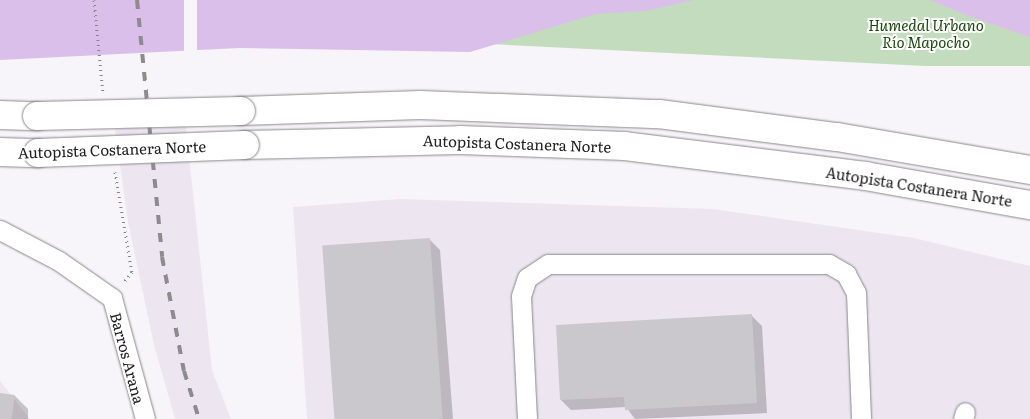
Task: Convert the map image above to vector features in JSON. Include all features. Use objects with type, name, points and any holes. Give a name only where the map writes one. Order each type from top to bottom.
[{"type":"highway","points":[[0,115],[38,116],[420,105],[659,114],[847,138],[1030,170]]},
{"type":"highway","name":"Autopista Costanera Norte","points":[[0,152],[38,153],[245,145],[460,140],[625,146],[865,176],[1030,205]]},
{"type":"street","name":"Barros Arana","points":[[0,230],[59,261],[112,298],[145,419]]},
{"type":"street","points":[[527,419],[521,296],[527,278],[548,264],[829,264],[846,274],[856,293],[861,419]]},
{"type":"path","points":[[94,0],[104,97]]},
{"type":"path","points":[[114,164],[132,272]]},
{"type":"shaded area","points":[[0,0],[694,0],[645,11],[596,14],[470,52],[239,48],[0,60]]},
{"type":"shaded area","points":[[930,0],[1030,0],[1030,37],[966,15]]},
{"type":"shaded area","points":[[111,100],[183,100],[212,370],[231,419],[175,419],[154,345],[128,222]]},
{"type":"shaded area","points":[[400,199],[713,209],[914,238],[1030,266],[1030,419],[307,419],[293,207]]},
{"type":"shaded area","points":[[0,381],[30,419],[0,419]]},
{"type":"green space","name":"Humedal Urbano Río Mapocho","points":[[0,0],[1030,0],[1030,66],[925,66],[372,38]]},
{"type":"pier","points":[[184,0],[197,0],[197,53],[184,53]]},
{"type":"building","points":[[430,238],[443,419],[334,419],[322,246]]},
{"type":"building","points":[[752,314],[757,403],[625,410],[624,397],[560,400],[556,325]]},
{"type":"building","points":[[0,393],[15,395],[11,419],[0,419]]},
{"type":"railway","points":[[137,0],[162,257],[184,371],[199,419]]}]
